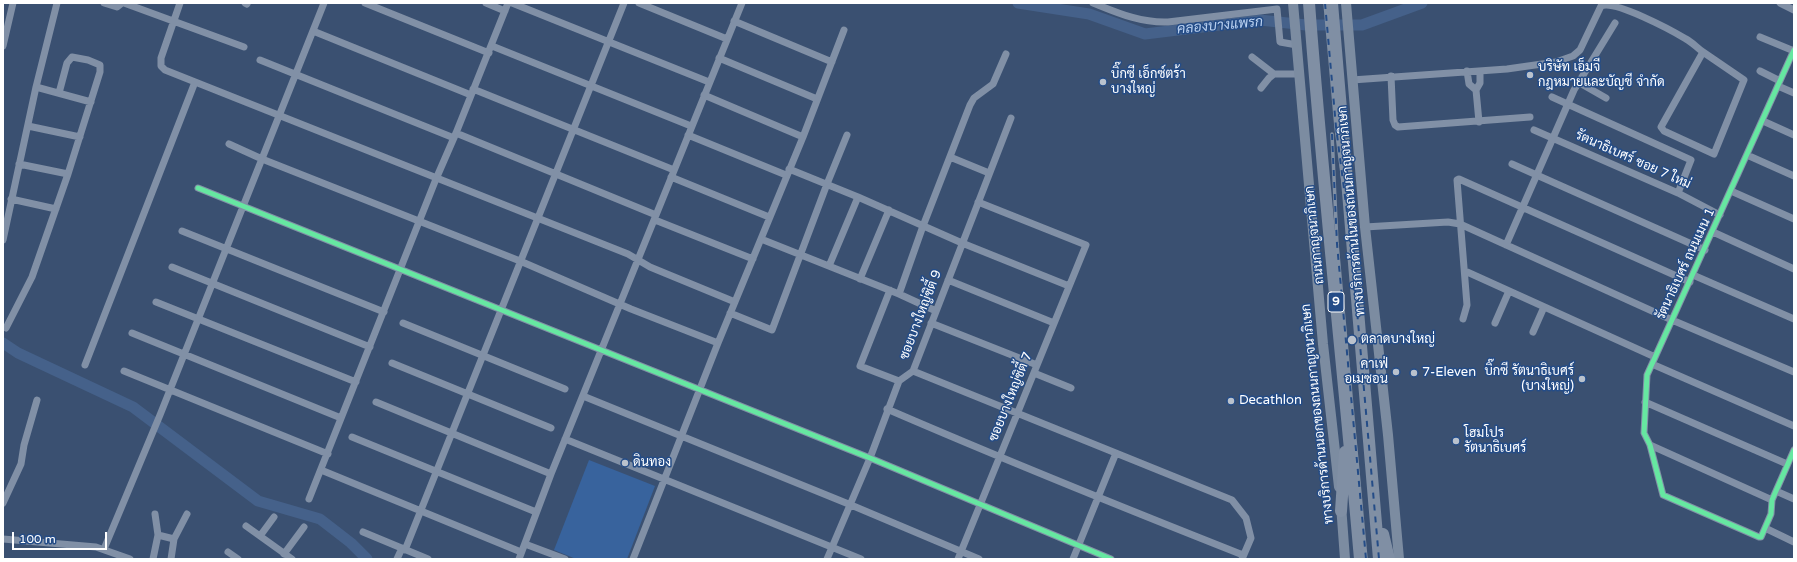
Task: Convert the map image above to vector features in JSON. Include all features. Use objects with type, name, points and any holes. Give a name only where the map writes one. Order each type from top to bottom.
[{"type":"highway","name":"ถนนกาญจนาภิเษก","points":[[1309,3],[1328,225],[1360,559]]},
{"type":"highway","name":"9","points":[[1332,6],[1379,559]]},
{"type":"highway","points":[[1341,511],[1347,412]]},
{"type":"highway","points":[[1374,498],[1389,559]]},
{"type":"main road","name":"ทางบริการด้านนอกของถนนกาญจนาภิเษก","points":[[1293,6],[1323,344],[1345,559]]},
{"type":"main road","name":"ทางบริการด้านในของถนนกาญจนาภิเษก","points":[[1347,8],[1365,226],[1387,429],[1399,559]]},
{"type":"street","points":[[3,46],[14,3]]},
{"type":"street","points":[[3,240],[8,203],[19,164],[57,3]]},
{"type":"street","points":[[104,3],[117,7],[123,3],[244,47]]},
{"type":"street","points":[[180,3],[161,58],[161,66],[164,70],[538,218],[638,259],[650,267],[735,302]]},
{"type":"street","points":[[104,549],[160,415],[169,389],[324,3]]},
{"type":"street","points":[[365,3],[592,86],[691,126]]},
{"type":"street","points":[[486,3],[505,11]]},
{"type":"street","points":[[309,499],[436,178],[455,136],[508,3]]},
{"type":"street","points":[[512,3],[709,82]]},
{"type":"street","points":[[397,559],[420,512],[450,432],[592,86],[624,3]]},
{"type":"street","points":[[638,3],[727,39]]},
{"type":"street","points":[[321,470],[520,556],[565,439],[742,3]]},
{"type":"street","points":[[1092,3],[1133,18],[1151,22],[1168,22],[1199,17],[1277,9],[1280,42],[1296,42]]},
{"type":"street","points":[[1780,3],[1794,10]]},
{"type":"street","points":[[1352,80],[1480,70],[1556,62],[1573,56],[1580,50],[1601,6],[1605,4],[1613,5],[1631,12],[1687,40],[1744,80],[1714,154],[1664,131],[1661,127],[1703,52]]},
{"type":"street","points":[[734,22],[832,62]]},
{"type":"street","points":[[1506,245],[1552,137],[1578,82],[1615,23]]},
{"type":"street","points":[[633,559],[730,313],[803,137],[844,30]]},
{"type":"street","points":[[313,31],[574,130],[674,170]]},
{"type":"street","points":[[1760,37],[1794,51]]},
{"type":"street","name":"รัตนาธิเบศร์ ถนนเมน 1","points":[[1765,528],[1761,537],[1759,537],[1664,495],[1650,445],[1644,433],[1645,402],[1647,375],[1653,360],[1713,232],[1794,51]]},
{"type":"street","points":[[899,294],[923,226],[970,105],[974,98],[992,84],[1006,54]]},
{"type":"street","points":[[6,328],[32,277],[56,209],[91,102],[100,69],[98,64],[76,57],[70,60],[59,93]]},
{"type":"street","points":[[719,58],[817,99]]},
{"type":"street","points":[[1252,58],[1274,74],[1299,74]]},
{"type":"street","points":[[260,60],[555,174],[753,259]]},
{"type":"street","points":[[1478,122],[1476,90],[1480,83],[1480,70]]},
{"type":"street","points":[[1467,71],[1469,84],[1476,90]]},
{"type":"street","points":[[1760,71],[1794,93]]},
{"type":"street","points":[[1261,88],[1274,74]]},
{"type":"street","points":[[1391,76],[1393,120],[1398,127],[1530,117]]},
{"type":"street","points":[[85,365],[195,82]]},
{"type":"street","points":[[1578,82],[1606,98]]},
{"type":"street","points":[[36,87],[91,102]]},
{"type":"street","points":[[704,95],[803,137]]},
{"type":"street","points":[[1552,97],[1691,160],[1678,193]]},
{"type":"street","name":"ซอยบางใหญ่ซิตี้ 9","points":[[899,380],[913,371],[1011,118]]},
{"type":"street","points":[[1763,121],[1794,135]]},
{"type":"street","points":[[28,126],[80,137]]},
{"type":"street","name":"รัตนาธิเบศร์ ซอย 7 ใหม่","points":[[1534,130],[1678,193],[1720,215]]},
{"type":"street","points":[[688,135],[788,172],[827,184],[962,243],[1069,286]]},
{"type":"street","points":[[730,313],[772,330],[847,135]]},
{"type":"street","points":[[229,144],[262,159],[520,261],[620,304],[718,343]]},
{"type":"street","points":[[1747,155],[1794,176]]},
{"type":"street","points":[[950,157],[989,173]]},
{"type":"street","points":[[19,164],[68,174]]},
{"type":"street","points":[[1512,164],[1704,250]]},
{"type":"street","points":[[671,177],[769,217]]},
{"type":"street","points":[[1463,319],[1467,305],[1457,180],[1459,179],[1522,208],[1691,279],[1794,319]]},
{"type":"street","points":[[198,188],[401,268],[870,458],[1111,559]]},
{"type":"street","points":[[1731,191],[1794,219]]},
{"type":"street","points":[[829,266],[858,197]]},
{"type":"street","name":"ซอยบางใหญ่ซิตี้ 7","points":[[958,559],[1086,245],[978,202]]},
{"type":"street","points":[[8,203],[56,209]]},
{"type":"street","points":[[860,279],[889,210]]},
{"type":"street","points":[[1365,226],[1448,222],[1460,224],[1672,320],[1794,372]]},
{"type":"street","points":[[182,230],[384,312]]},
{"type":"street","points":[[1713,232],[1794,269]]},
{"type":"street","points":[[761,238],[890,290],[936,311]]},
{"type":"street","points":[[172,267],[370,347]]},
{"type":"street","points":[[1465,271],[1794,426]]},
{"type":"street","points":[[948,280],[1054,323]]},
{"type":"street","points":[[827,559],[870,458],[899,380],[860,366],[890,290]]},
{"type":"street","points":[[1496,323],[1509,291]]},
{"type":"street","points":[[156,302],[356,382]]},
{"type":"street","points":[[1533,332],[1544,307]]},
{"type":"street","points":[[403,323],[565,389]]},
{"type":"street","points":[[931,323],[1037,365]]},
{"type":"street","points":[[132,333],[341,418]]},
{"type":"street","points":[[392,363],[551,428]]},
{"type":"street","points":[[124,371],[328,454]]},
{"type":"street","points":[[887,409],[999,458],[1243,557],[1251,538],[1246,518],[1232,500],[1018,412],[913,371]]},
{"type":"street","points":[[1034,373],[1071,388]]},
{"type":"street","points":[[583,396],[851,505],[979,559]]},
{"type":"street","points":[[3,503],[21,464],[24,445],[36,400]]},
{"type":"street","points":[[376,402],[551,474]]},
{"type":"street","points":[[1645,402],[1787,464]]},
{"type":"street","points":[[352,437],[536,512]]},
{"type":"street","points":[[565,439],[861,559]]},
{"type":"street","points":[[1650,445],[1772,500]]},
{"type":"street","points":[[1073,559],[1116,453]]},
{"type":"street","points":[[1793,454],[1787,464],[1772,500],[1771,514],[1765,528],[1794,542]]},
{"type":"street","points":[[1776,491],[1794,499]]},
{"type":"street","points":[[153,559],[158,535],[155,514]]},
{"type":"street","points":[[171,559],[174,539],[187,514]]},
{"type":"street","points":[[260,536],[274,517]]},
{"type":"street","points":[[246,526],[292,559]]},
{"type":"street","points":[[284,554],[304,527]]},
{"type":"street","points":[[363,532],[428,559]]},
{"type":"street","points":[[158,535],[174,539]]},
{"type":"street","points":[[3,539],[89,545],[130,559]]},
{"type":"street","points":[[525,544],[565,559]]},
{"type":"street","points":[[228,552],[238,559]]},
{"type":"shaded area","points":[[589,460],[655,486],[627,559],[576,559],[554,550]]},
{"type":"waterway","name":"คลองบางแพรก","points":[[1018,3],[1089,14],[1145,34],[1260,20],[1306,25],[1362,25],[1422,3]]},
{"type":"waterway","points":[[3,343],[18,353],[133,407],[258,501],[320,519],[351,543],[367,559]]},
{"type":"railway","points":[[1325,3],[1336,127],[1351,243],[1379,559]]},
{"type":"railway","points":[[1332,134],[1337,244],[1366,559]]},
{"type":"cycle path","points":[[1794,50],[1647,375],[1644,433],[1650,445],[1663,495],[1759,537],[1761,537],[1771,514],[1772,500],[1794,450]]},
{"type":"cycle path","points":[[198,188],[870,458],[1111,559]]},
{"type":"place","name":"บริษัท เอ็มจี กฎหมายและบัญชี จำกัด","points":[[1530,75]]},
{"type":"place","name":"บิ๊กซี เอ็กซ์ตร้า บางใหญ่","points":[[1103,82]]},
{"type":"place","name":"ตลาดบางใหญ่","points":[[1352,340]]},
{"type":"place","name":"คาเฟ่ อเมซอน","points":[[1396,372]]},
{"type":"place","name":"7-Eleven","points":[[1414,373]]},
{"type":"place","name":"บิ๊กซี รัตนาธิเบศร์ (บางใหญ่)","points":[[1582,379]]},
{"type":"place","name":"Decathlon","points":[[1231,401]]},
{"type":"place","name":"โฮมโปร รัตนาธิเบศร์","points":[[1456,441]]},
{"type":"place","name":"ดินทอง","points":[[625,463]]}]
